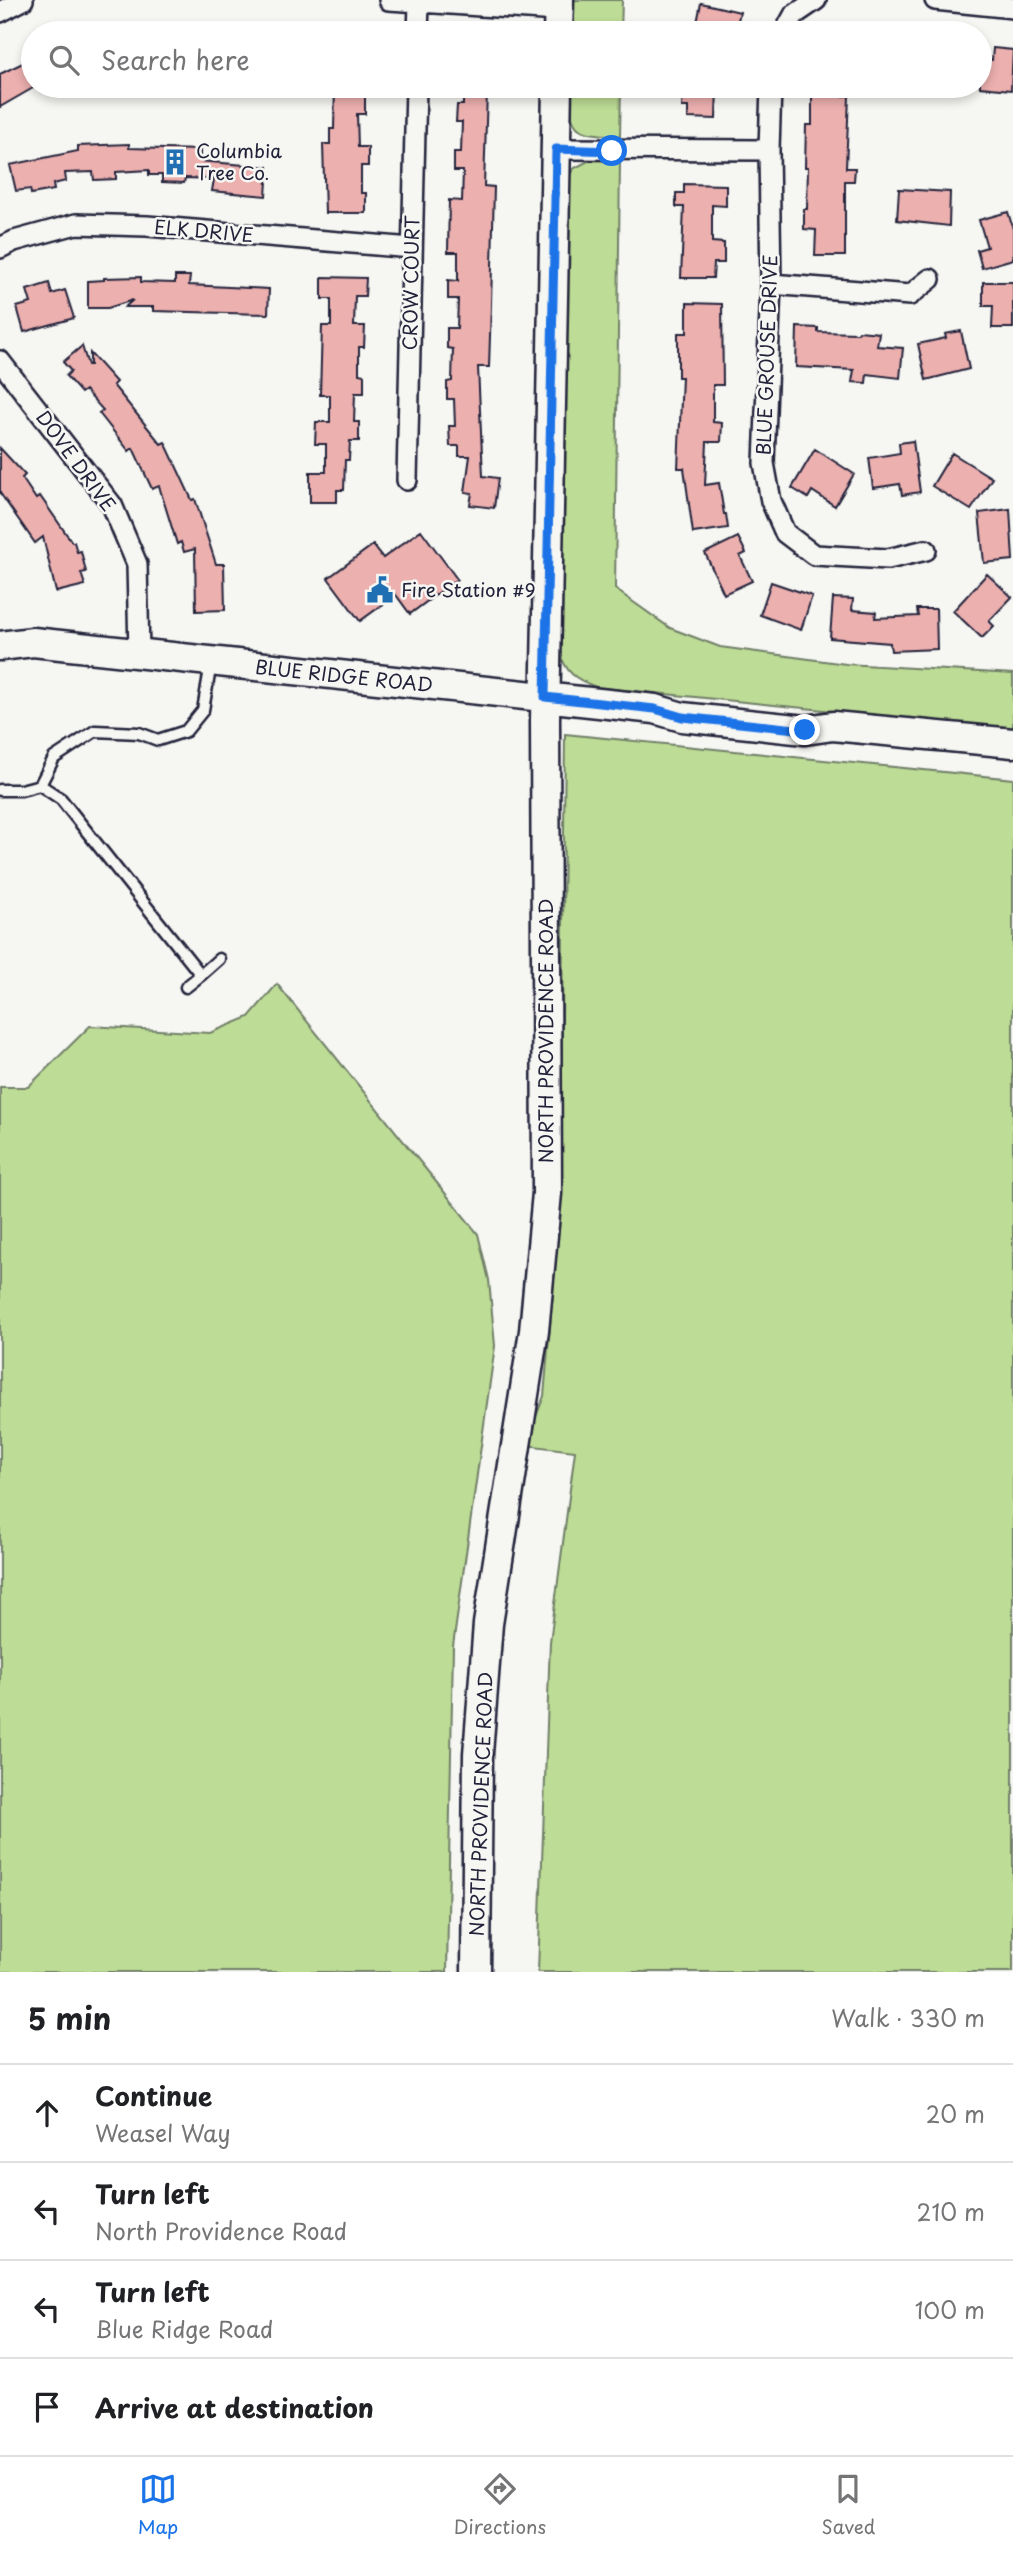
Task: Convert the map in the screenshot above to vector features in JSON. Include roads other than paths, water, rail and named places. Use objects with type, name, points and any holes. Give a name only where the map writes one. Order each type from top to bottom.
[{"type":"street","points":[[0,12],[23,0]]},
{"type":"street","points":[[389,0],[558,15]]},
{"type":"street","points":[[791,21],[794,15],[816,0]]},
{"type":"street","points":[[935,0],[1013,8]]},
{"type":"street","points":[[418,21],[419,4]]},
{"type":"street","name":"CROW COURT","points":[[407,480],[416,98]]},
{"type":"street","name":"NORTH PROVIDENCE ROAD","points":[[476,1972],[478,1754],[488,1624],[534,1331],[547,1193],[545,697],[557,98]]},
{"type":"street","name":"BLUE GROUSE DRIVE","points":[[771,98],[771,284],[764,463],[771,502],[785,533],[814,555],[888,559],[926,551]]},
{"type":"street","points":[[556,149],[769,150]]},
{"type":"street","name":"ELK DRIVE","points":[[0,248],[14,241],[76,224],[147,226],[412,248]]},
{"type":"street","points":[[771,284],[910,295],[930,279]]},
{"type":"street","name":"DOVE DRIVE","points":[[0,361],[112,505],[137,564],[139,653]]},
{"type":"street","name":"BLUE RIDGE ROAD","points":[[0,629],[33,642]]},
{"type":"street","name":"BLUE RIDGE ROAD","points":[[0,646],[33,642],[655,709],[682,717],[805,730],[833,726],[1013,743]]},
{"type":"lane","points":[[0,790],[21,790],[40,785],[54,758],[95,731],[139,733],[158,740],[186,731],[203,710],[211,662]]},
{"type":"lane","points":[[40,785],[61,799],[201,975]]},
{"type":"lane","points":[[186,987],[219,959]]},
{"type":"place","name":"Columbia Tree Co.","points":[[175,162]]},
{"type":"place","name":"Fire Station #9","points":[[380,590]]}]
